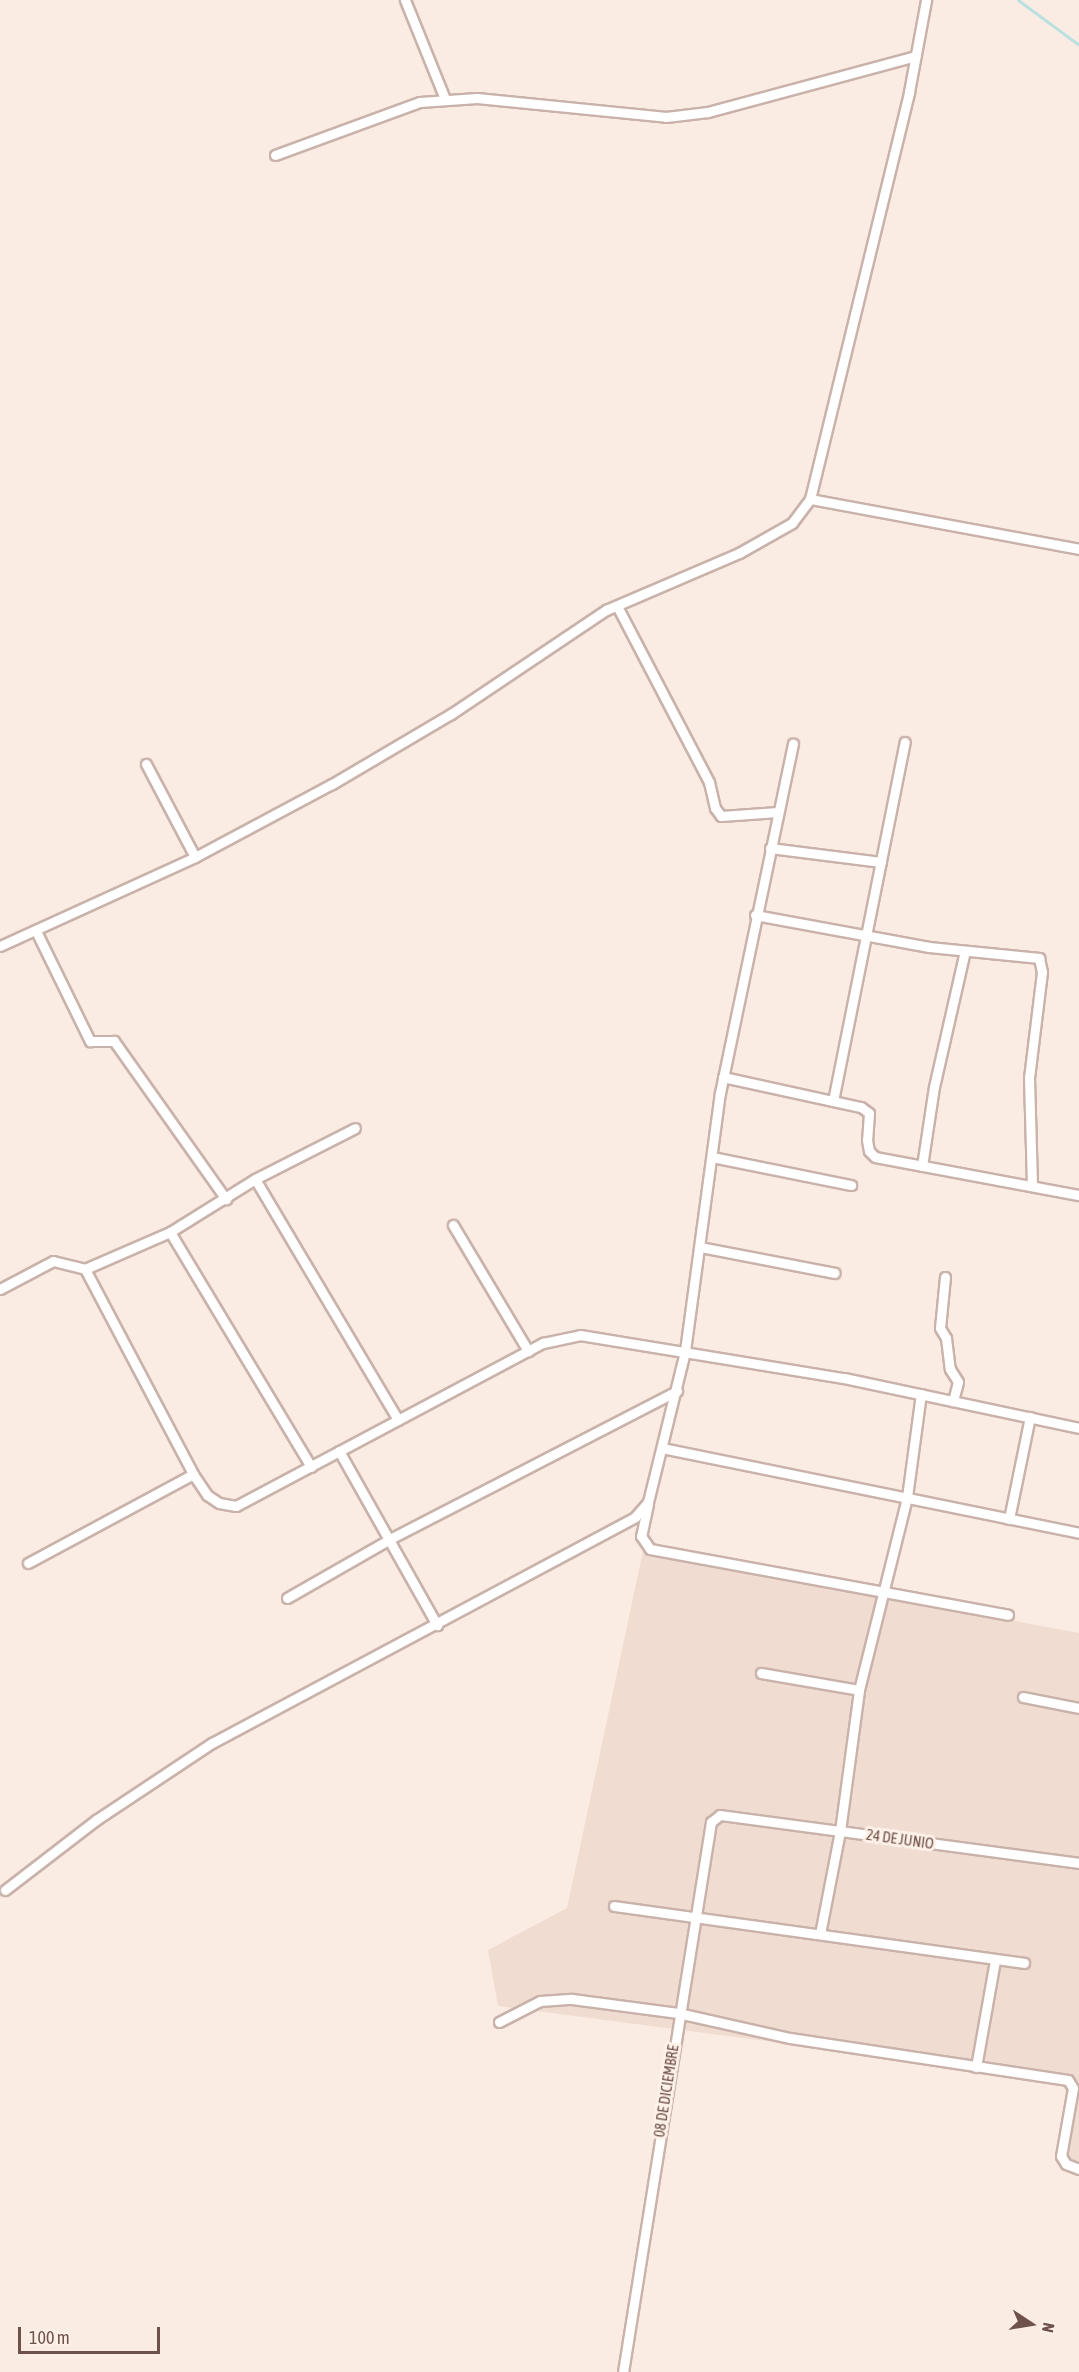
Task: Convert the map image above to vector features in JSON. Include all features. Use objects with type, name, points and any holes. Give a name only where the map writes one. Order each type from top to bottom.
[{"type":"street","points":[[405,0],[445,99]]},
{"type":"street","points":[[0,946],[195,857],[332,784],[451,714],[617,606],[777,535],[792,523],[810,500],[916,56],[926,0]]},
{"type":"street","points":[[275,155],[420,102],[477,98],[666,117],[708,112],[916,56]]},
{"type":"street","points":[[810,500],[1079,549]]},
{"type":"street","points":[[617,606],[709,782],[715,808],[729,818],[778,812]]},
{"type":"street","points":[[833,1101],[905,742]]},
{"type":"street","points":[[793,744],[755,915],[723,1077],[685,1351],[641,1536],[651,1549],[1008,1615]]},
{"type":"street","points":[[146,764],[195,857]]},
{"type":"street","points":[[770,848],[881,862]]},
{"type":"street","points":[[755,915],[866,936],[965,951],[1039,958],[1042,972],[1029,1078],[1032,1186]]},
{"type":"street","points":[[36,931],[90,1041],[114,1041],[226,1199]]},
{"type":"street","points":[[922,1166],[934,1087],[965,951]]},
{"type":"street","points":[[723,1077],[833,1101],[869,1113],[867,1140],[869,1151],[875,1157],[1079,1195]]},
{"type":"street","points":[[0,1289],[53,1261],[85,1269],[170,1232],[255,1179],[355,1128]]},
{"type":"street","points":[[712,1157],[851,1185]]},
{"type":"street","points":[[255,1179],[398,1420]]},
{"type":"street","points":[[453,1225],[528,1351]]},
{"type":"street","points":[[170,1232],[311,1467]]},
{"type":"street","points":[[700,1247],[835,1273]]},
{"type":"street","points":[[85,1269],[193,1474],[207,1495],[219,1503],[236,1506],[543,1343],[580,1335],[685,1351],[954,1401],[1079,1428]]},
{"type":"street","points":[[945,1277],[940,1328],[946,1338],[950,1369],[958,1382],[954,1401]]},
{"type":"street","points":[[287,1598],[390,1539],[677,1390]]},
{"type":"street","points":[[820,1934],[840,1831],[859,1690],[881,1592],[907,1498],[921,1395]]},
{"type":"street","points":[[1009,1519],[1030,1417]]},
{"type":"street","points":[[662,1448],[1079,1533]]},
{"type":"street","points":[[339,1451],[437,1625]]},
{"type":"street","points":[[28,1563],[193,1474]]},
{"type":"street","points":[[5,1890],[168,1770],[635,1517],[648,1502]]},
{"type":"street","points":[[761,1673],[859,1690]]},
{"type":"street","points":[[1023,1697],[1079,1708]]},
{"type":"street","name":"24 DE JUNIO","points":[[720,1815],[1079,1863]]},
{"type":"street","name":"08 DE DICIEMBRE","points":[[623,2372],[693,1919],[711,1822],[720,1815]]},
{"type":"street","points":[[614,1906],[693,1919],[820,1934],[1024,1964]]},
{"type":"street","points":[[976,2067],[995,1960]]},
{"type":"street","points":[[499,2022],[551,1998],[678,2013],[790,2038],[1069,2081],[1073,2088],[1060,2156],[1066,2164],[1079,2169]]},
{"type":"shaded area","points":[[643,1551],[1079,1633],[1079,2082],[498,2006],[488,1950],[567,1908]]},
{"type":"shaded area","points":[[1079,2091],[1079,2167],[1062,2160]]},
{"type":"waterway","points":[[1018,0],[1079,45]]}]
